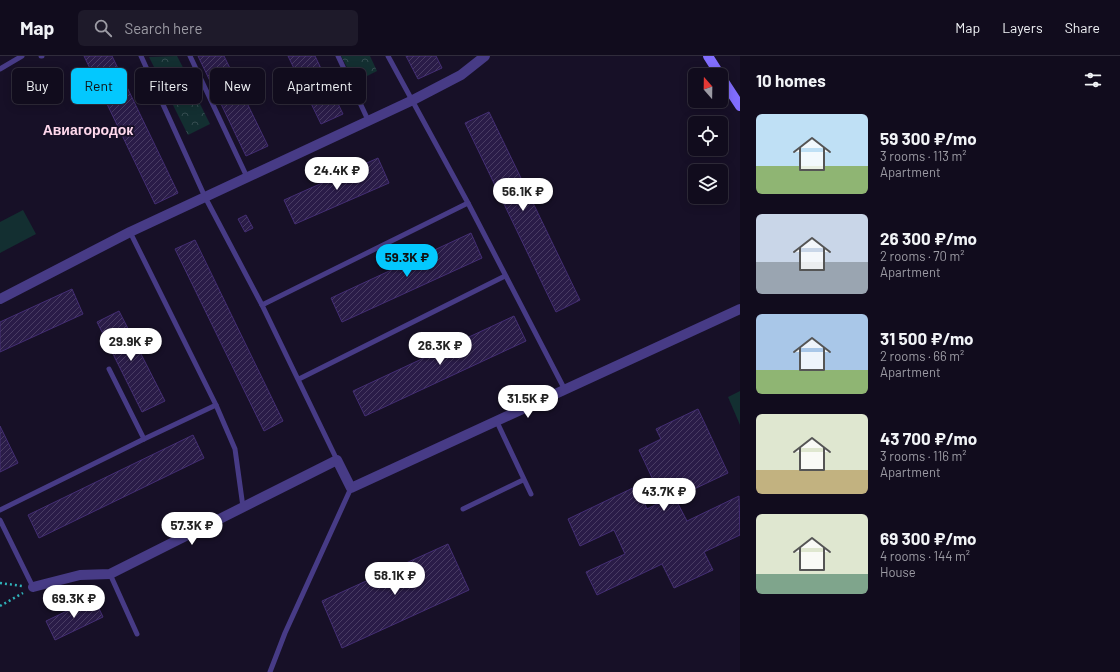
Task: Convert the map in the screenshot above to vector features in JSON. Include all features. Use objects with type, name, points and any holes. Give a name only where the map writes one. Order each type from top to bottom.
[{"type":"street","points":[[0,299],[130,232],[413,100],[461,75],[485,56]]},
{"type":"street","points":[[708,56],[715,68]]},
{"type":"street","points":[[728,88],[740,106]]},
{"type":"street","points":[[33,588],[80,575],[110,574],[337,460],[351,488],[740,309]]},
{"type":"lane","points":[[0,69],[22,56]]},
{"type":"lane","points":[[141,56],[204,197],[262,305],[337,460]]},
{"type":"lane","points":[[190,56],[247,177]]},
{"type":"lane","points":[[338,56],[368,120]]},
{"type":"lane","points":[[388,56],[468,203],[565,390]]},
{"type":"lane","points":[[262,305],[468,203]]},
{"type":"lane","points":[[130,232],[216,405],[235,449],[243,508]]},
{"type":"lane","points":[[299,379],[505,276]]},
{"type":"lane","points":[[109,369],[144,439]]},
{"type":"lane","points":[[0,510],[216,405]]},
{"type":"lane","points":[[497,422],[531,494]]},
{"type":"lane","points":[[463,509],[524,480]]},
{"type":"lane","points":[[270,672],[285,633],[351,488]]},
{"type":"lane","points":[[0,520],[33,588]]},
{"type":"lane","points":[[110,574],[137,634]]},
{"type":"path","points":[[0,583],[33,588]]},
{"type":"path","points":[[0,606],[33,588]]},
{"type":"green space","points":[[177,56],[183,68],[154,68],[149,57]]},
{"type":"green space","points":[[341,56],[370,56],[377,71],[366,76],[366,68],[347,68]]},
{"type":"green space","points":[[172,104],[200,104],[210,124],[188,135]]},
{"type":"green space","points":[[23,210],[36,234],[0,253],[0,222]]},
{"type":"green space","points":[[740,391],[740,425],[728,397]]},
{"type":"building","points":[[84,56],[112,56],[118,68],[90,68]]},
{"type":"building","points":[[198,56],[224,56],[230,68],[210,68],[210,81]]},
{"type":"building","points":[[288,56],[315,56],[321,68],[294,68]]},
{"type":"building","points":[[406,56],[436,56],[442,68],[418,79]]},
{"type":"building","points":[[127,87],[178,193],[155,204],[107,104],[127,104]]},
{"type":"building","points":[[221,104],[247,104],[268,146],[246,156]]},
{"type":"building","points":[[311,104],[338,104],[343,114],[321,124]]},
{"type":"building","points":[[489,112],[580,300],[556,312],[465,123]]},
{"type":"building","points":[[378,158],[389,183],[295,224],[284,200]]},
{"type":"building","points":[[246,215],[253,228],[245,232],[238,219]]},
{"type":"building","points":[[471,233],[482,258],[342,322],[331,298]]},
{"type":"building","points":[[195,240],[283,421],[264,431],[175,249]]},
{"type":"building","points":[[72,289],[83,314],[0,352],[0,322]]},
{"type":"building","points":[[119,311],[165,401],[142,412],[97,322]]},
{"type":"building","points":[[514,316],[526,341],[365,416],[353,391]]},
{"type":"building","points":[[698,409],[728,473],[675,498],[687,521],[739,496],[740,535],[704,552],[713,570],[674,588],[662,564],[597,595],[586,572],[625,554],[614,530],[580,546],[568,519],[637,486],[647,509],[663,501],[639,450],[661,439],[656,429]]},
{"type":"building","points":[[0,426],[18,463],[0,472]]},
{"type":"building","points":[[193,435],[204,458],[39,538],[28,515]]},
{"type":"building","points":[[448,544],[469,590],[342,648],[322,601]]},
{"type":"building","points":[[94,598],[103,617],[55,640],[46,621]]},
{"type":"district","name":"Авиагородок","points":[[88,130]]}]
